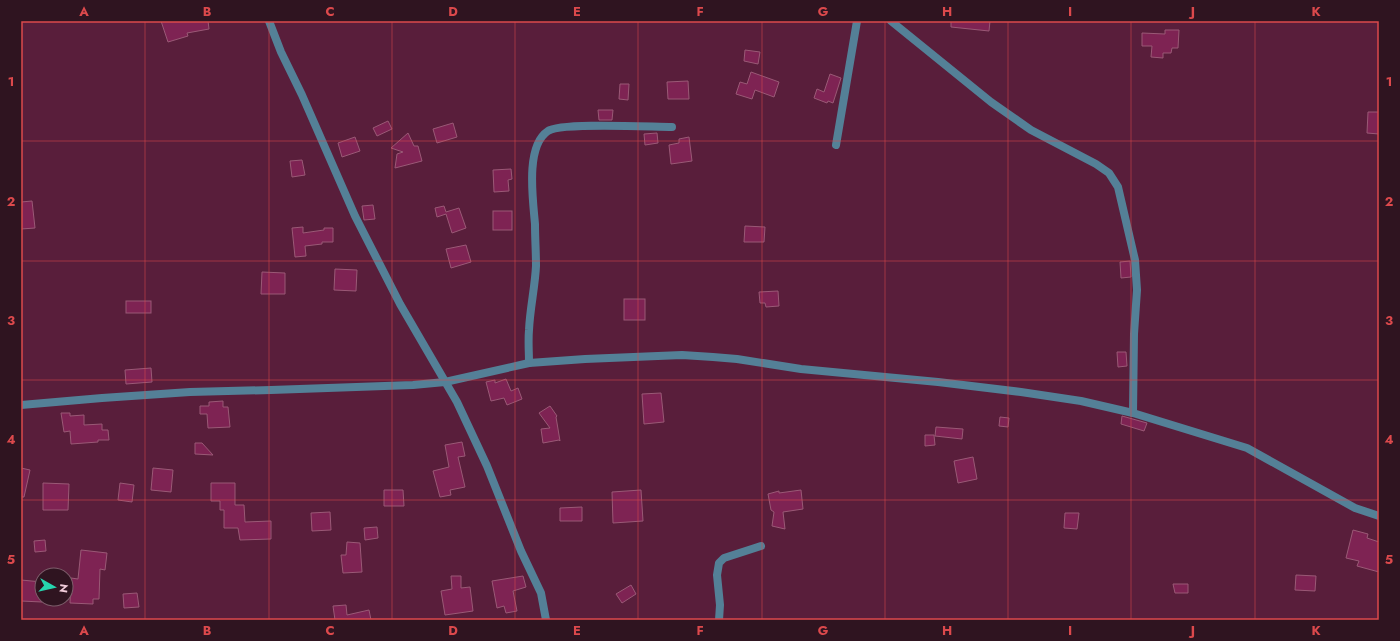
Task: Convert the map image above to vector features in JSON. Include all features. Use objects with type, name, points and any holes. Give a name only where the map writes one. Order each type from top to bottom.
[{"type":"street","points":[[269,21],[281,52],[302,95],[355,216],[400,304],[457,402],[488,466],[521,550],[541,593],[545,619]]},
{"type":"street","points":[[836,146],[857,21]]},
{"type":"street","points":[[890,21],[992,102],[1031,130],[1096,164],[1109,173],[1118,187],[1135,260],[1136,290],[1133,413]]},
{"type":"street","points":[[529,363],[529,330],[536,267],[532,172],[535,152],[540,138],[548,130],[567,127],[672,127]]},
{"type":"street","points":[[21,405],[190,392],[413,385],[445,382],[529,363],[585,359],[713,356],[801,369],[930,381],[1021,392],[1081,401],[1133,413],[1247,448],[1355,508],[1379,516]]},
{"type":"street","points":[[719,620],[720,605],[717,575],[720,564],[724,558],[761,546]]},
{"type":"building","points":[[161,21],[208,21],[209,29],[187,33],[188,36],[168,42]]},
{"type":"building","points":[[951,21],[990,21],[989,31],[951,27]]},
{"type":"building","points":[[1165,30],[1179,30],[1178,48],[1172,48],[1171,53],[1163,53],[1163,58],[1151,57],[1152,46],[1142,46],[1142,33],[1165,34]]},
{"type":"building","points":[[745,50],[760,52],[758,64],[744,61]]},
{"type":"building","points":[[751,72],[779,82],[774,97],[755,90],[752,99],[736,94],[740,82],[747,84]]},
{"type":"building","points":[[830,74],[841,78],[833,103],[828,101],[827,103],[814,98],[817,89],[824,92]]},
{"type":"building","points":[[688,81],[689,99],[668,99],[667,82]]},
{"type":"building","points":[[620,84],[629,84],[628,100],[619,99]]},
{"type":"building","points":[[598,110],[613,110],[612,120],[599,120]]},
{"type":"building","points":[[1368,112],[1379,112],[1379,134],[1367,133]]},
{"type":"building","points":[[388,121],[392,129],[377,136],[373,128]]},
{"type":"building","points":[[453,123],[457,137],[437,143],[433,129]]},
{"type":"building","points":[[408,133],[414,146],[418,146],[422,161],[395,168],[397,154],[403,152],[391,148]]},
{"type":"building","points":[[657,133],[658,143],[645,145],[644,134]]},
{"type":"building","points":[[355,137],[360,151],[342,157],[338,143]]},
{"type":"building","points":[[689,137],[692,161],[671,164],[669,145],[679,143],[679,139]]},
{"type":"building","points":[[302,160],[305,175],[292,177],[290,161]]},
{"type":"building","points":[[511,169],[512,179],[508,180],[509,191],[494,192],[493,170]]},
{"type":"building","points":[[32,201],[35,228],[21,229],[21,202]]},
{"type":"building","points":[[373,205],[375,219],[364,220],[362,206]]},
{"type":"building","points":[[444,206],[446,212],[459,208],[466,228],[452,233],[446,214],[437,217],[435,208]]},
{"type":"building","points":[[493,211],[512,211],[512,230],[493,230]]},
{"type":"building","points":[[745,226],[765,227],[764,242],[744,242]]},
{"type":"building","points":[[303,227],[303,233],[324,230],[324,228],[333,228],[333,242],[322,242],[322,244],[305,246],[306,256],[295,257],[292,228]]},
{"type":"building","points":[[466,245],[471,262],[451,268],[446,249]]},
{"type":"building","points":[[1130,261],[1131,277],[1121,278],[1120,262]]},
{"type":"building","points":[[335,269],[357,270],[356,291],[334,290]]},
{"type":"building","points":[[262,272],[285,273],[285,294],[261,294]]},
{"type":"building","points":[[778,291],[779,306],[766,307],[765,303],[760,303],[759,292]]},
{"type":"building","points":[[624,299],[645,299],[645,320],[624,320]]},
{"type":"building","points":[[126,301],[151,301],[151,313],[126,313]]},
{"type":"building","points":[[1117,352],[1126,352],[1127,366],[1118,367]]},
{"type":"building","points":[[151,368],[152,382],[126,384],[125,370]]},
{"type":"building","points":[[506,379],[511,391],[518,388],[522,399],[507,405],[504,398],[491,401],[486,382],[495,380],[495,383]]},
{"type":"building","points":[[661,393],[664,422],[644,424],[642,394]]},
{"type":"building","points":[[223,401],[223,407],[228,407],[230,427],[208,428],[207,414],[200,414],[200,406],[209,406],[209,402]]},
{"type":"building","points":[[550,406],[557,416],[560,441],[543,443],[541,429],[550,428],[539,413]]},
{"type":"building","points":[[61,413],[70,413],[70,416],[84,415],[84,425],[102,424],[102,430],[108,430],[109,440],[71,444],[70,431],[64,432]]},
{"type":"building","points":[[1122,416],[1147,423],[1144,431],[1121,424]]},
{"type":"building","points":[[1000,417],[1009,418],[1008,427],[999,426]]},
{"type":"building","points":[[936,427],[963,429],[962,439],[935,436]]},
{"type":"building","points":[[925,435],[934,435],[935,445],[925,446]]},
{"type":"building","points":[[462,442],[465,456],[458,457],[465,487],[450,490],[451,495],[440,497],[433,471],[449,467],[445,445]]},
{"type":"building","points":[[195,443],[202,443],[213,455],[195,454]]},
{"type":"building","points":[[973,457],[977,479],[958,483],[954,461]]},
{"type":"building","points":[[21,468],[30,470],[24,497],[21,497]]},
{"type":"building","points":[[153,468],[173,470],[171,492],[151,490]]},
{"type":"building","points":[[43,483],[69,484],[68,510],[43,510]]},
{"type":"building","points":[[120,483],[134,485],[132,502],[118,500]]},
{"type":"building","points":[[211,483],[235,483],[235,505],[244,505],[245,522],[271,521],[271,539],[240,540],[238,528],[224,528],[224,510],[220,510],[220,501],[211,501]]},
{"type":"building","points":[[384,490],[403,490],[404,506],[384,506]]},
{"type":"building","points":[[641,490],[643,521],[613,523],[612,492]]},
{"type":"building","points":[[801,490],[803,509],[783,512],[785,529],[772,526],[774,512],[771,510],[768,494],[779,491],[779,493]]},
{"type":"building","points":[[582,507],[582,521],[560,521],[560,508]]},
{"type":"building","points":[[330,512],[331,530],[312,531],[311,513]]},
{"type":"building","points":[[1065,513],[1079,513],[1077,529],[1064,528]]},
{"type":"building","points":[[377,527],[378,538],[365,540],[364,528]]},
{"type":"building","points":[[1353,530],[1368,534],[1367,538],[1379,542],[1379,572],[1357,566],[1359,561],[1346,558]]},
{"type":"building","points":[[45,540],[46,551],[35,552],[34,541]]},
{"type":"building","points":[[347,542],[360,543],[362,572],[343,573],[341,555],[346,555]]},
{"type":"building","points":[[81,550],[107,553],[105,570],[100,569],[99,599],[93,599],[93,604],[74,603],[74,578],[78,579]]},
{"type":"building","points":[[1296,575],[1316,576],[1315,591],[1295,590]]},
{"type":"building","points":[[451,576],[461,576],[461,588],[470,587],[473,611],[445,615],[441,591],[452,589]]},
{"type":"building","points":[[523,576],[526,587],[513,591],[517,611],[506,613],[504,606],[497,608],[492,581]]},
{"type":"building","points":[[21,580],[34,581],[34,602],[21,601]]},
{"type":"building","points":[[1173,584],[1188,584],[1188,593],[1175,593]]},
{"type":"building","points":[[631,585],[636,594],[622,603],[616,594]]},
{"type":"building","points":[[137,593],[139,607],[124,608],[123,594]]},
{"type":"building","points":[[346,605],[347,615],[369,610],[371,620],[335,620],[333,606]]}]
